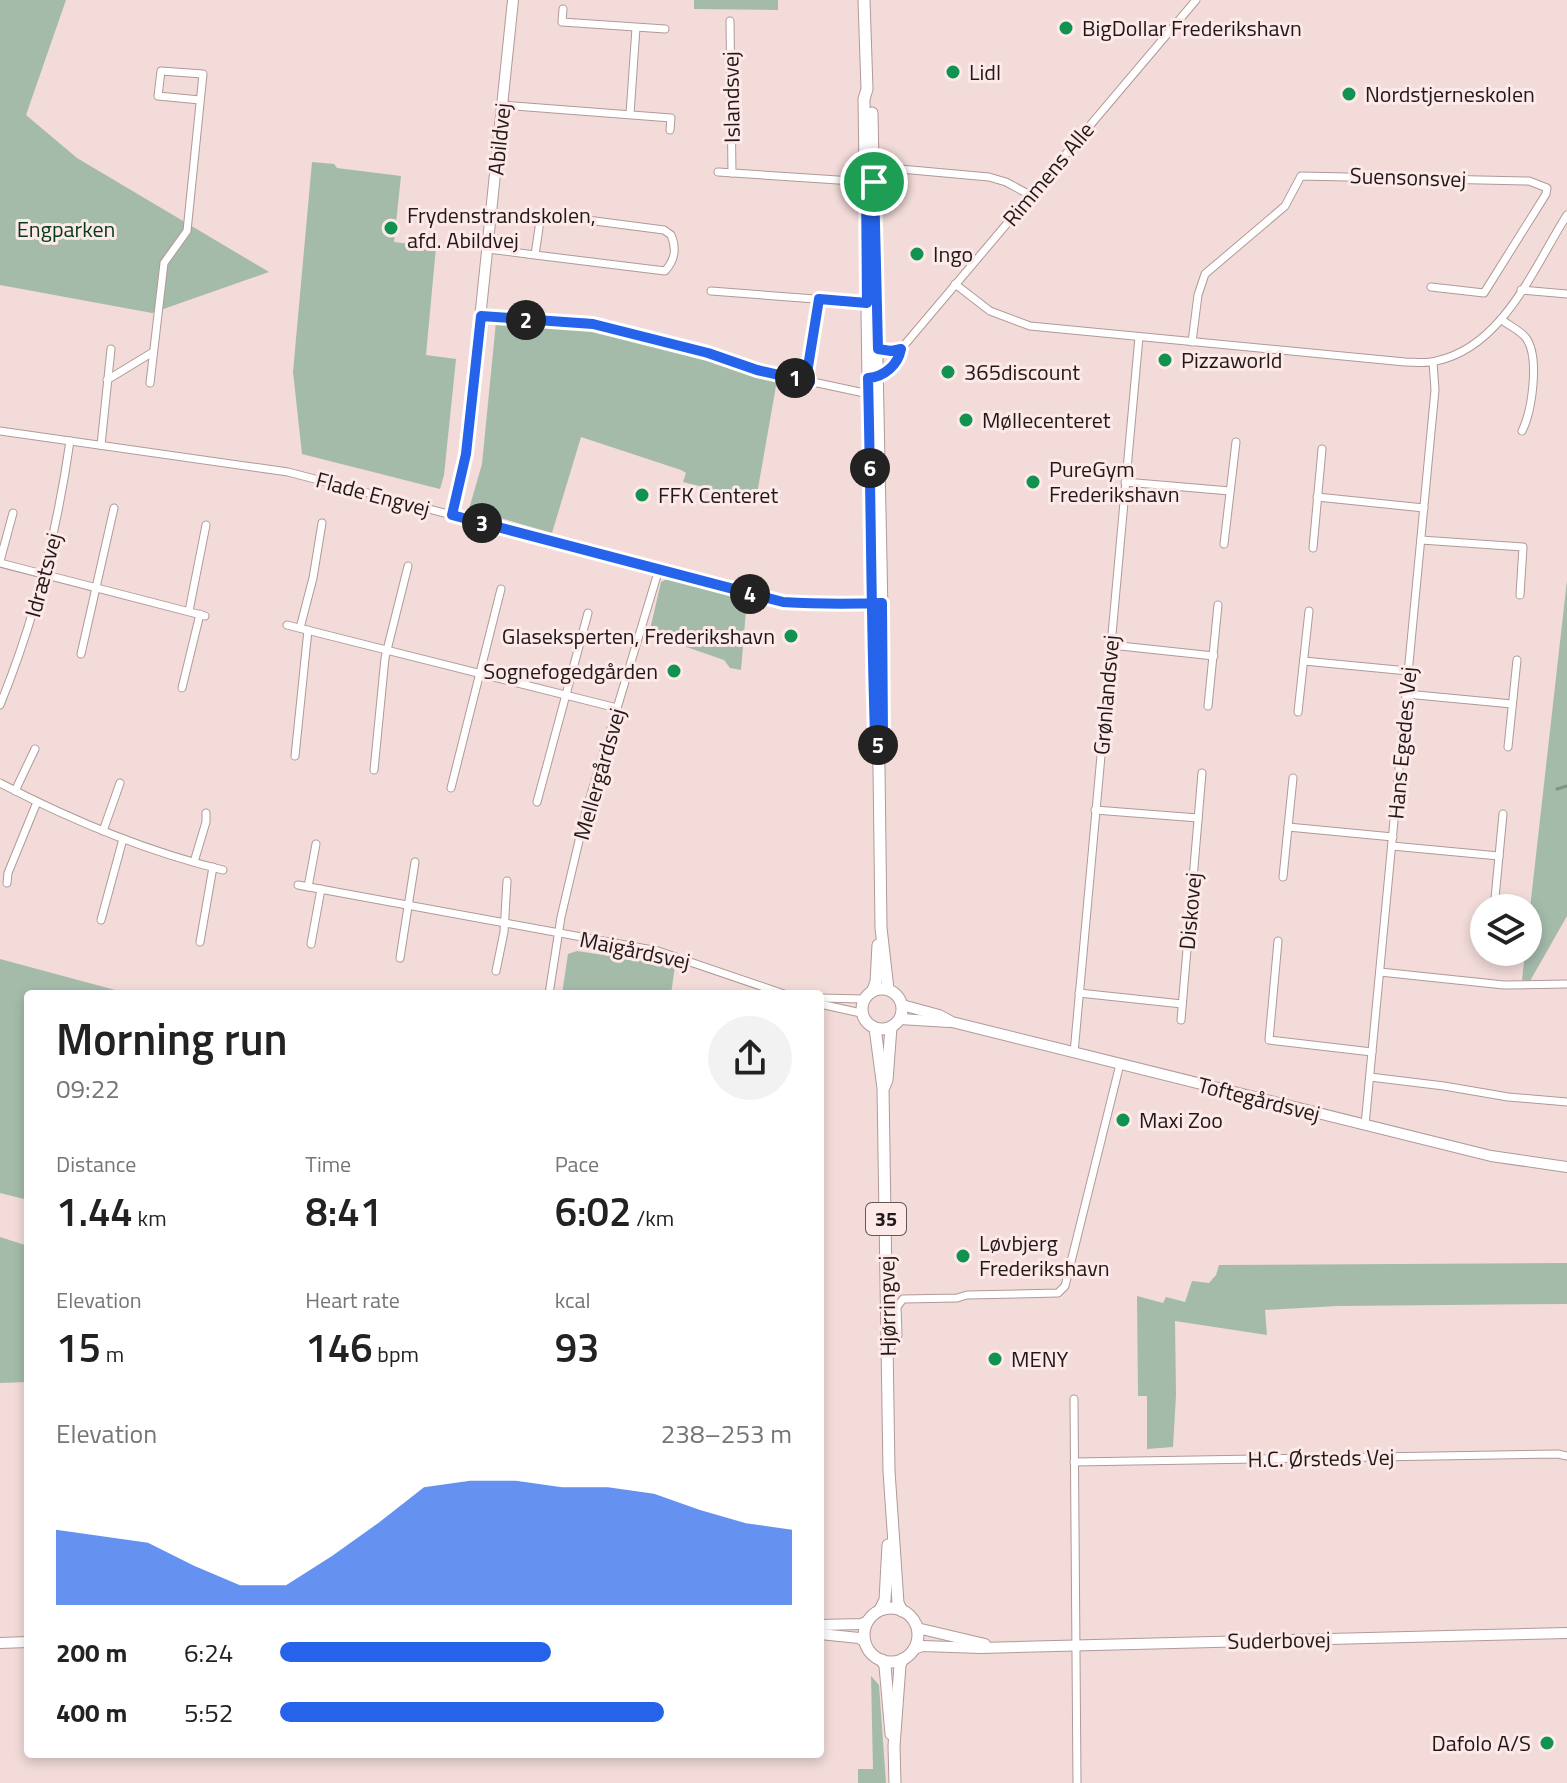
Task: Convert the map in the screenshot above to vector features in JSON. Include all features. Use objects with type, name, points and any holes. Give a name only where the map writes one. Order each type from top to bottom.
[{"type":"main road","points":[[864,0],[867,89],[864,99],[870,182],[874,394],[875,735],[878,746],[881,928],[888,989],[897,995],[902,1005]]},
{"type":"main road","points":[[866,24],[870,0]]},
{"type":"main road","points":[[881,928],[876,982],[861,1013],[875,1028],[895,1023]]},
{"type":"main road","points":[[868,995],[888,989]]},
{"type":"main road","name":"35","points":[[895,1023],[902,1005]]},
{"type":"main road","name":"Hjørringvej","points":[[883,1088],[887,1080],[895,1023]]},
{"type":"main road","name":"Hjørringvej","points":[[875,1028],[883,1088],[891,1524],[898,1603],[902,1611]]},
{"type":"main road","name":"Hjørringvej","points":[[880,1610],[885,1600],[891,1524]]},
{"type":"main road","points":[[894,1746],[899,1673],[903,1659],[917,1642],[914,1621],[895,1608],[880,1610],[868,1621],[865,1642],[885,1666],[895,1783]]},
{"type":"main road","points":[[882,1660],[903,1659]]},
{"type":"street","name":"Abildvej","points":[[452,515],[466,454],[513,0]]},
{"type":"street","name":"Rimmens Alle","points":[[873,377],[885,373],[955,284],[1196,0]]},
{"type":"street","points":[[563,9],[562,22],[665,29]]},
{"type":"street","name":"Islandsvej","points":[[730,21],[732,173]]},
{"type":"street","points":[[630,114],[636,28]]},
{"type":"street","points":[[150,383],[164,263],[187,231],[203,74],[161,71],[158,96],[200,100]]},
{"type":"street","points":[[502,105],[671,118],[670,130]]},
{"type":"street","points":[[878,167],[989,177],[1030,195]]},
{"type":"street","points":[[718,172],[870,182]]},
{"type":"street","name":"Suensonsvej","points":[[1192,342],[1198,295],[1205,274],[1285,206],[1301,176],[1529,181],[1547,188],[1484,293],[1431,287]]},
{"type":"street","points":[[488,249],[535,255],[665,271],[672,264],[675,250],[671,235],[664,230],[541,214],[535,255]]},
{"type":"street","points":[[955,284],[990,311],[1021,324],[1405,362],[1433,362],[1473,345],[1501,319],[1567,215]]},
{"type":"street","points":[[1521,290],[1567,294]]},
{"type":"street","points":[[711,291],[872,304]]},
{"type":"street","points":[[810,382],[807,373],[819,299]]},
{"type":"street","points":[[481,316],[593,324],[708,353],[757,370],[874,394]]},
{"type":"street","points":[[1501,319],[1521,332],[1534,360],[1528,418],[1522,431]]},
{"type":"street","name":"Grønlandsvej","points":[[1074,1053],[1139,337]]},
{"type":"street","points":[[873,348],[901,349]]},
{"type":"street","points":[[101,445],[111,349]]},
{"type":"street","points":[[107,380],[153,352]]},
{"type":"street","name":"Hans Egedes Vej","points":[[1365,1125],[1435,390],[1433,362]]},
{"type":"street","name":"Flade Engvej","points":[[0,431],[288,472],[783,602],[876,603]]},
{"type":"street","name":"Idrætsvej","points":[[0,705],[23,646],[45,574],[70,441]]},
{"type":"street","points":[[1224,544],[1236,442]]},
{"type":"street","points":[[1313,548],[1322,449]]},
{"type":"street","points":[[1125,482],[1230,491]]},
{"type":"street","points":[[1317,497],[1424,508]]},
{"type":"street","points":[[81,654],[114,508]]},
{"type":"street","points":[[13,513],[0,562],[202,615],[182,688]]},
{"type":"street","points":[[295,756],[304,629],[322,523]]},
{"type":"street","points":[[189,611],[206,525]]},
{"type":"street","points":[[1421,540],[1523,547],[1520,595]]},
{"type":"street","points":[[374,770],[387,650],[408,566]]},
{"type":"street","name":"Mellergårdsvej","points":[[550,990],[558,935],[586,811],[659,569]]},
{"type":"street","points":[[451,788],[501,589]]},
{"type":"street","points":[[1208,706],[1218,605]]},
{"type":"street","points":[[1298,712],[1309,611]]},
{"type":"street","points":[[537,802],[588,613]]},
{"type":"street","points":[[287,625],[617,708]]},
{"type":"street","points":[[1111,645],[1214,656]]},
{"type":"street","points":[[1508,747],[1517,660]]},
{"type":"street","points":[[1304,661],[1408,671]]},
{"type":"street","points":[[1406,694],[1512,704]]},
{"type":"street","points":[[15,791],[35,749]]},
{"type":"street","name":"Diskovej","points":[[1181,1020],[1202,773]]},
{"type":"street","points":[[1283,877],[1293,778]]},
{"type":"street","points":[[0,783],[123,839],[223,870]]},
{"type":"street","points":[[103,831],[120,783]]},
{"type":"street","points":[[7,883],[8,873],[37,802]]},
{"type":"street","points":[[1095,810],[1198,818]]},
{"type":"street","points":[[194,862],[206,813]]},
{"type":"street","points":[[1495,894],[1503,814]]},
{"type":"street","points":[[1288,827],[1499,856]]},
{"type":"street","points":[[101,920],[123,839]]},
{"type":"street","points":[[308,887],[316,844]]},
{"type":"street","points":[[400,958],[415,862]]},
{"type":"street","points":[[200,942],[213,867]]},
{"type":"street","points":[[496,971],[507,881]]},
{"type":"street","name":"Maigårdsvej","points":[[298,885],[658,951],[762,990]]},
{"type":"street","points":[[311,944],[321,889]]},
{"type":"street","points":[[1278,941],[1269,1040],[1372,1052]]},
{"type":"street","points":[[1380,972],[1504,985],[1567,984]]},
{"type":"street","points":[[1079,993],[1182,1004]]},
{"type":"street","points":[[824,998],[868,995]]},
{"type":"street","points":[[824,1005],[861,1013]]},
{"type":"street","name":"Toftegårdsvej","points":[[902,1005],[939,1015],[952,1022],[1491,1156],[1567,1167]]},
{"type":"street","name":"Toftegårdsvej","points":[[895,1023],[952,1022]]},
{"type":"street","points":[[888,1351],[898,1335],[897,1307],[900,1301],[967,1295],[1058,1293],[1065,1286],[1120,1064]]},
{"type":"street","points":[[1370,1077],[1519,1099],[1567,1102]]},
{"type":"street","points":[[1074,1399],[1077,1783]]},
{"type":"street","name":"H.C. Ørsteds Vej","points":[[1074,1462],[1567,1456]]},
{"type":"street","points":[[824,1625],[868,1621]]},
{"type":"street","name":"Suderbovej","points":[[917,1628],[990,1646]]},
{"type":"street","name":"Suderbovej","points":[[914,1649],[922,1646],[981,1648],[1567,1633]]},
{"type":"street","points":[[824,1634],[859,1638],[865,1642]]},
{"type":"street","points":[[0,1643],[24,1642]]},
{"type":"green space","name":"Engparken","points":[[0,0],[66,0],[26,115],[77,158],[269,272],[152,313],[0,285]]},
{"type":"green space","points":[[694,0],[778,0],[778,10],[694,9]]},
{"type":"green space","points":[[312,162],[401,176],[394,242],[436,247],[426,355],[456,359],[440,489],[302,454],[293,372]]},
{"type":"green space","points":[[496,322],[601,331],[708,357],[777,380],[756,500],[683,482],[686,473],[681,470],[581,437],[552,533],[469,509],[482,464]]},
{"type":"green space","points":[[667,579],[747,599],[741,670],[730,668],[724,660],[649,634],[661,582]]},
{"type":"green space","points":[[1567,580],[1567,916],[1542,960],[1542,894],[1532,894]]},
{"type":"green space","points":[[577,951],[675,966],[672,990],[563,990],[568,954]]},
{"type":"green space","points":[[0,959],[115,990],[24,990],[24,1199],[0,1193]]},
{"type":"green space","points":[[1524,966],[1539,966],[1530,981],[1522,980]]},
{"type":"green space","points":[[0,1237],[24,1245],[24,1382],[0,1383]]},
{"type":"green space","points":[[1567,1263],[1567,1304],[1337,1306],[1265,1310],[1267,1335],[1175,1321],[1173,1447],[1147,1449],[1147,1396],[1138,1396],[1137,1296],[1163,1303],[1166,1297],[1185,1302],[1192,1281],[1209,1283],[1219,1265]]},
{"type":"green space","points":[[871,1676],[879,1685],[886,1783],[858,1783],[858,1769],[873,1769]]},
{"type":"waterway","points":[[1557,789],[1567,786]]},
{"type":"place","name":"BigDollar Frederikshavn","points":[[1066,28]]},
{"type":"place","name":"Lidl","points":[[953,72]]},
{"type":"place","name":"Nordstjerneskolen","points":[[1349,94]]},
{"type":"place","name":"Frydenstrandskolen, afd. Abildvej","points":[[391,228]]},
{"type":"place","name":"Ingo","points":[[917,254]]},
{"type":"place","name":"Pizzaworld","points":[[1165,360]]},
{"type":"place","name":"365discount","points":[[948,372]]},
{"type":"place","name":"Møllecenteret","points":[[966,420]]},
{"type":"place","name":"PureGym Frederikshavn","points":[[1033,482]]},
{"type":"place","name":"FFK Centeret","points":[[642,495]]},
{"type":"place","name":"Glaseksperten, Frederikshavn","points":[[791,636]]},
{"type":"place","name":"Sognefogedgården","points":[[674,671]]},
{"type":"place","name":"Maxi Zoo","points":[[1123,1120]]},
{"type":"place","name":"Løvbjerg Frederikshavn","points":[[963,1256]]},
{"type":"place","name":"MENY","points":[[995,1359]]},
{"type":"place","name":"Dafolo A/S","points":[[1547,1743]]},
{"type":"route","points":[[874,182],[866,181],[867,303],[819,299],[807,373],[810,382],[593,324],[481,316],[466,454],[452,515],[783,602],[815,604],[871,603],[882,603],[883,736],[878,746],[872,662],[871,603],[870,538],[868,378],[885,373],[900,355],[901,349],[878,349],[874,182]]}]
